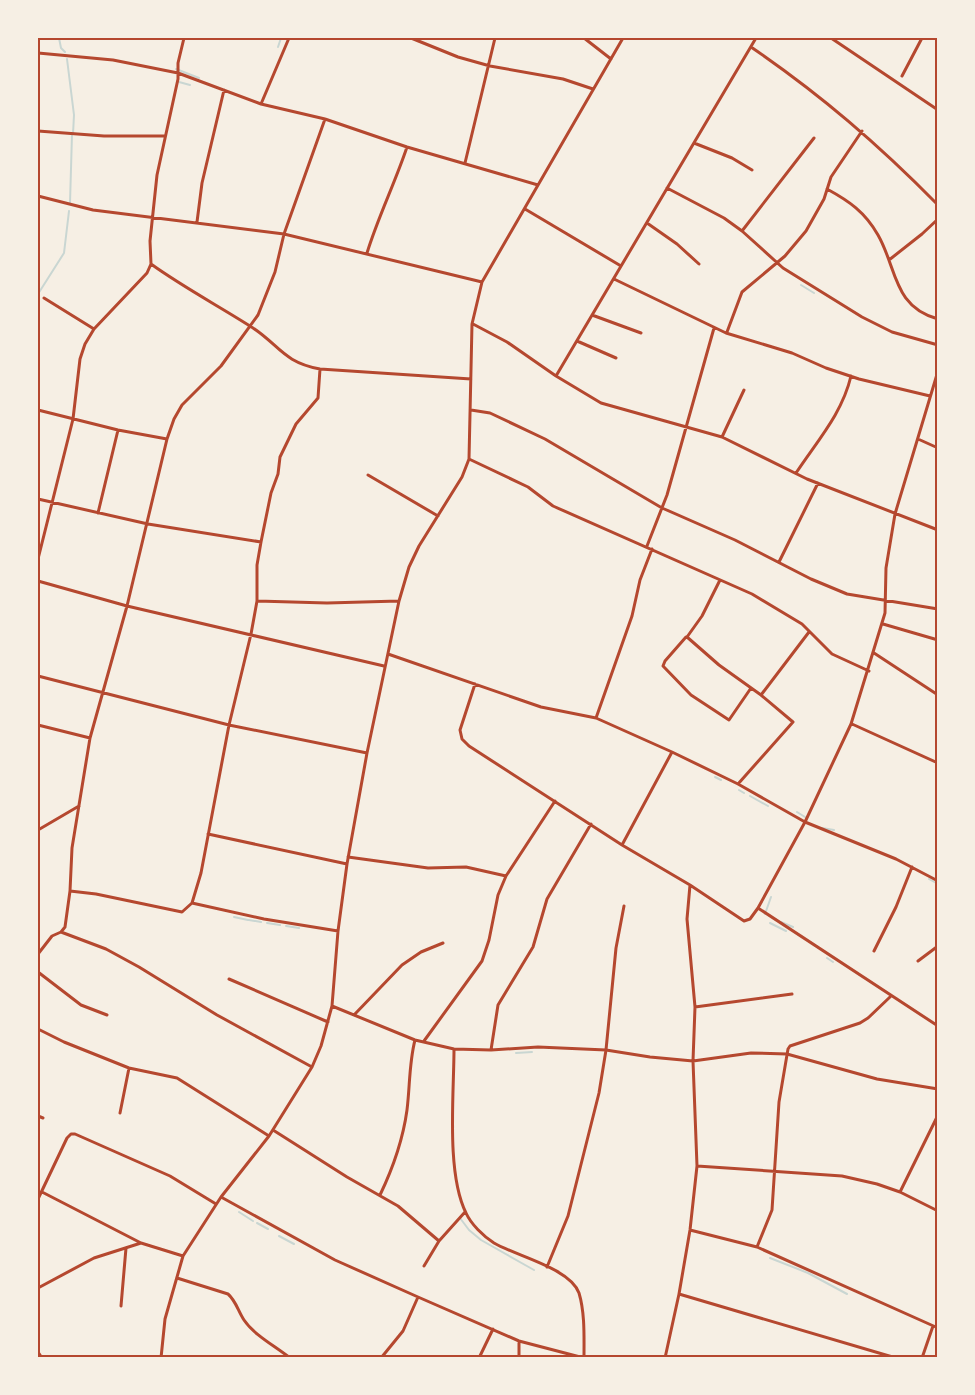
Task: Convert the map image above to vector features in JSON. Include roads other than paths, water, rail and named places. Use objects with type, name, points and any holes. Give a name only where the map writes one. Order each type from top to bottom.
[{"type":"street","points":[[38,559],[73,419],[80,359],[85,344],[94,329],[147,273],[151,264],[150,241],[157,175],[184,38]]},
{"type":"street","points":[[261,104],[289,38]]},
{"type":"street","points":[[411,38],[458,57],[490,66],[563,79],[593,89]]},
{"type":"street","points":[[465,163],[495,38]]},
{"type":"street","points":[[584,38],[610,59]]},
{"type":"street","points":[[161,1358],[165,1319],[183,1256],[221,1197],[273,1130],[312,1067],[328,1022],[332,1006],[338,931],[348,857],[384,666],[399,601],[409,567],[419,546],[462,477],[470,459],[472,324],[482,282],[623,38]]},
{"type":"street","points":[[556,376],[756,38]]},
{"type":"street","points":[[831,38],[938,110]]},
{"type":"street","points":[[902,76],[922,38]]},
{"type":"street","points":[[751,47],[796,77],[862,131],[938,205]]},
{"type":"street","points":[[38,53],[113,60],[178,73],[261,104],[325,118],[407,147],[538,185]]},
{"type":"street","points":[[197,222],[204,172],[224,90]]},
{"type":"street","points":[[38,954],[52,936],[61,932],[66,921],[72,848],[90,738],[127,606],[167,439],[182,405],[221,366],[251,327],[275,272],[284,234],[325,118]]},
{"type":"street","points":[[38,131],[104,136],[165,136]]},
{"type":"street","points":[[726,333],[742,292],[777,263],[806,231],[824,199],[831,177],[862,131]]},
{"type":"street","points":[[742,231],[814,138]]},
{"type":"street","points":[[694,143],[732,158],[752,170]]},
{"type":"street","points":[[367,253],[376,222],[399,174],[407,147]]},
{"type":"street","points":[[667,188],[724,218],[777,263],[877,325],[908,338],[938,345]]},
{"type":"street","points":[[827,189],[856,206],[878,235],[904,297],[919,312],[938,319]]},
{"type":"street","points":[[38,196],[93,210],[284,234],[482,282]]},
{"type":"street","points":[[524,209],[621,266]]},
{"type":"street","points":[[889,260],[938,219]]},
{"type":"street","points":[[647,223],[677,244],[699,264]]},
{"type":"street","points":[[151,264],[251,327],[289,359],[320,369],[471,379]]},
{"type":"street","points":[[614,279],[726,333],[792,353],[851,376],[930,396]]},
{"type":"street","points":[[44,298],[94,329]]},
{"type":"street","points":[[592,315],[641,333]]},
{"type":"street","points":[[472,324],[507,342],[556,376],[601,403],[722,437],[818,483],[938,530]]},
{"type":"street","points":[[647,546],[662,508],[714,328]]},
{"type":"street","points":[[577,341],[616,358]]},
{"type":"street","points":[[70,891],[130,900],[182,912],[192,903],[201,873],[230,725],[251,634],[257,601],[257,565],[280,457],[296,424],[318,398],[320,369]]},
{"type":"street","points":[[475,684],[460,730],[462,740],[469,746],[744,921],[750,919],[805,822],[851,724],[882,624],[886,602],[886,568],[895,514],[938,371]]},
{"type":"street","points":[[796,473],[840,408],[847,395],[851,376]]},
{"type":"street","points":[[722,437],[744,390]]},
{"type":"street","points":[[38,410],[118,430],[167,439]]},
{"type":"street","points":[[471,410],[490,413],[545,439],[662,508],[847,594],[938,609]]},
{"type":"street","points":[[98,513],[118,430]]},
{"type":"street","points":[[918,439],[938,448]]},
{"type":"street","points":[[470,459],[528,487],[553,506],[752,594],[802,624],[832,654],[869,671]]},
{"type":"street","points":[[368,475],[438,516]]},
{"type":"street","points":[[779,562],[818,483]]},
{"type":"street","points":[[38,499],[148,524],[261,542]]},
{"type":"street","points":[[596,718],[632,616],[640,580],[652,549]]},
{"type":"street","points":[[720,580],[702,616],[663,666],[691,695],[729,720],[752,688]]},
{"type":"street","points":[[38,581],[127,606],[384,666]]},
{"type":"street","points":[[257,601],[399,601]]},
{"type":"street","points":[[882,624],[938,640]]},
{"type":"street","points":[[761,695],[810,631]]},
{"type":"street","points":[[687,637],[794,722],[738,784]]},
{"type":"street","points":[[874,653],[938,695]]},
{"type":"street","points":[[388,654],[541,707],[596,718],[738,784],[805,822],[938,880]]},
{"type":"street","points":[[38,676],[230,725],[367,753]]},
{"type":"street","points":[[851,724],[938,763]]},
{"type":"street","points":[[38,725],[90,738]]},
{"type":"street","points":[[622,845],[672,752]]},
{"type":"street","points":[[424,1042],[482,961],[498,896],[506,876],[555,801]]},
{"type":"street","points":[[38,830],[79,806]]},
{"type":"street","points":[[490,1050],[498,1005],[533,947],[547,899],[591,824]]},
{"type":"street","points":[[208,834],[347,864]]},
{"type":"street","points":[[348,857],[428,868],[466,867],[506,876]]},
{"type":"street","points":[[874,951],[896,907],[912,867]]},
{"type":"street","points":[[665,1358],[690,1230],[697,1166],[693,1061],[695,1008],[687,919],[690,885]]},
{"type":"street","points":[[192,903],[264,919],[338,931]]},
{"type":"street","points":[[547,1267],[568,1215],[600,1093],[613,970],[624,906]]},
{"type":"street","points":[[758,908],[938,1026]]},
{"type":"street","points":[[61,932],[106,949],[217,1016],[312,1067]]},
{"type":"street","points":[[354,1015],[402,965],[421,952],[443,943]]},
{"type":"street","points":[[918,961],[938,946]]},
{"type":"street","points":[[38,972],[81,1005],[107,1015]]},
{"type":"street","points":[[228,979],[328,1022]]},
{"type":"street","points":[[695,1008],[792,994]]},
{"type":"street","points":[[758,1247],[772,1210],[779,1102],[790,1046],[860,1023],[891,997]]},
{"type":"street","points":[[332,1006],[416,1040],[454,1048],[490,1050],[538,1047],[606,1050],[693,1061],[751,1053],[787,1054],[877,1078],[938,1089]]},
{"type":"street","points":[[38,1029],[129,1068],[177,1078],[269,1136]]},
{"type":"street","points":[[381,1195],[394,1166],[407,1113],[411,1080],[410,1064],[416,1040]]},
{"type":"street","points":[[221,1197],[335,1260],[418,1297],[519,1341],[584,1358],[584,1321],[579,1293],[573,1283],[547,1267],[494,1243],[484,1236],[465,1212],[457,1188],[453,1157],[454,1048]]},
{"type":"street","points":[[120,1113],[129,1068]]},
{"type":"street","points":[[900,1192],[938,1115]]},
{"type":"street","points":[[38,1116],[43,1118]]},
{"type":"street","points":[[273,1130],[398,1206],[439,1241]]},
{"type":"street","points":[[38,1198],[68,1138],[71,1134],[75,1134],[170,1176],[216,1204]]},
{"type":"street","points":[[697,1166],[842,1176],[900,1192],[938,1211]]},
{"type":"street","points":[[42,1192],[141,1243],[183,1256]]},
{"type":"street","points":[[424,1266],[439,1241],[465,1212]]},
{"type":"street","points":[[690,1230],[758,1247],[938,1328]]},
{"type":"street","points":[[38,1288],[94,1258],[141,1243]]},
{"type":"street","points":[[122,1306],[126,1248]]},
{"type":"street","points":[[177,1278],[228,1294],[233,1298],[244,1320],[252,1329],[290,1358]]},
{"type":"street","points":[[679,1294],[896,1358]]},
{"type":"street","points":[[381,1358],[403,1330],[418,1297]]},
{"type":"street","points":[[922,1358],[933,1326]]},
{"type":"street","points":[[478,1358],[493,1329]]},
{"type":"street","points":[[519,1341],[519,1358]]},
{"type":"street","points":[[38,1352],[42,1358]]},
{"type":"waterway","points":[[59,38],[61,48],[65,52]]},
{"type":"waterway","points":[[278,47],[281,38]]},
{"type":"waterway","points":[[67,59],[74,115],[73,134]]},
{"type":"waterway","points":[[176,69],[199,78]]},
{"type":"waterway","points":[[179,82],[190,85]]},
{"type":"waterway","points":[[70,203],[72,134]]},
{"type":"waterway","points":[[38,294],[64,253],[69,211]]},
{"type":"waterway","points":[[801,285],[814,293]]},
{"type":"waterway","points":[[715,777],[721,780]]},
{"type":"waterway","points":[[739,790],[744,793]]},
{"type":"waterway","points":[[750,796],[768,806]]},
{"type":"waterway","points":[[797,812],[805,817]]},
{"type":"waterway","points":[[822,828],[834,830]]},
{"type":"waterway","points":[[929,879],[938,884]]},
{"type":"waterway","points":[[765,914],[771,897]]},
{"type":"waterway","points":[[234,917],[248,920]]},
{"type":"waterway","points":[[249,920],[261,922]]},
{"type":"waterway","points":[[781,922],[793,927]]},
{"type":"waterway","points":[[267,923],[280,925]]},
{"type":"waterway","points":[[770,923],[786,931]]},
{"type":"waterway","points":[[286,926],[299,928]]},
{"type":"waterway","points":[[827,958],[833,962]]},
{"type":"waterway","points":[[516,1053],[532,1052]]},
{"type":"waterway","points":[[239,1212],[253,1221]]},
{"type":"waterway","points":[[460,1218],[481,1240],[534,1270]]},
{"type":"waterway","points":[[257,1223],[268,1229]]},
{"type":"waterway","points":[[279,1236],[294,1244]]},
{"type":"waterway","points":[[770,1258],[808,1273],[847,1294]]}]
